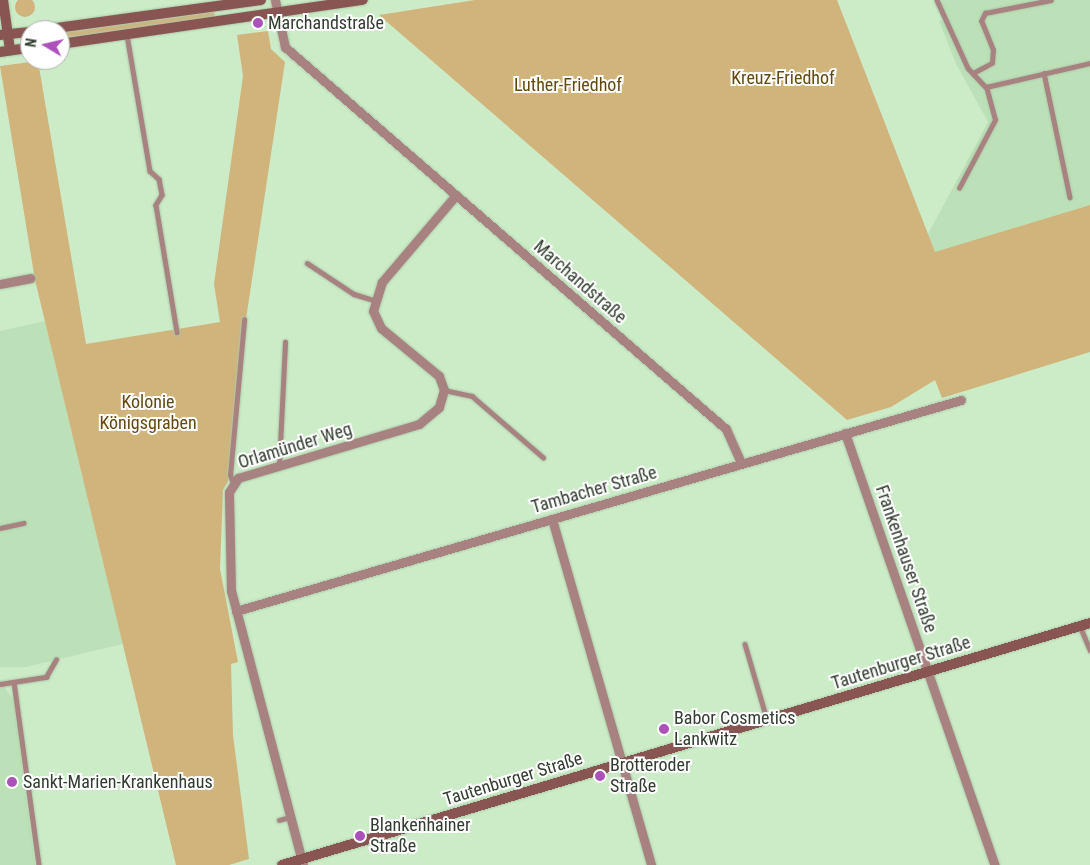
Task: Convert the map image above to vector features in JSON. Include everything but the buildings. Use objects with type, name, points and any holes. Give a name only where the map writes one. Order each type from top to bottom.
[{"type":"street","points":[[3,0],[5,51],[20,49]]},
{"type":"street","points":[[70,25],[200,4],[261,0]]},
{"type":"street","name":"Marchandstraße","points":[[274,0],[285,47],[726,429],[741,464]]},
{"type":"street","points":[[70,43],[363,0]]},
{"type":"street","points":[[4,34],[20,33]]},
{"type":"street","points":[[444,390],[439,376],[379,325],[374,300],[382,282],[456,195]]},
{"type":"street","points":[[0,284],[30,278]]},
{"type":"street","name":"Orlamünder Weg","points":[[236,611],[228,559],[233,484],[424,422],[439,407],[444,390]]},
{"type":"street","name":"Tambacher Straße","points":[[236,611],[961,400]]},
{"type":"street","name":"Frankenhauser Straße","points":[[845,433],[995,865]]},
{"type":"street","points":[[552,519],[651,865]]},
{"type":"street","points":[[236,611],[302,862]]},
{"type":"street","name":"Tautenburger Straße","points":[[282,865],[302,862],[1080,626]]},
{"type":"lane","points":[[936,0],[972,73],[986,87],[994,120],[959,188]]},
{"type":"lane","points":[[972,73],[992,63],[993,50],[981,21],[984,14],[1051,0]]},
{"type":"lane","points":[[127,35],[150,172],[159,178],[162,195],[156,205],[177,332]]},
{"type":"lane","points":[[986,87],[1090,63]]},
{"type":"lane","points":[[1044,74],[1070,197]]},
{"type":"lane","points":[[307,262],[354,294],[374,300]]},
{"type":"lane","points":[[233,484],[244,320]]},
{"type":"lane","points":[[282,468],[285,342]]},
{"type":"lane","points":[[444,390],[472,396],[543,457]]},
{"type":"lane","points":[[0,528],[23,523]]},
{"type":"lane","points":[[1080,626],[1090,650]]},
{"type":"lane","points":[[745,644],[767,720]]},
{"type":"lane","points":[[0,684],[46,677],[56,660]]},
{"type":"lane","points":[[14,682],[39,865]]},
{"type":"lane","points":[[279,820],[290,817]]},
{"type":"shaded area","points":[[938,0],[1090,0],[1090,205],[935,253],[928,234],[988,122],[956,64],[939,21],[945,19]]},
{"type":"shaded area","points":[[45,321],[123,644],[26,667],[0,667],[0,331]]},
{"type":"shaded area","name":"Sankt-Marien-Krankenhaus","points":[[0,681],[13,699],[35,865],[0,865]]},
{"type":"green space","points":[[25,-3],[32,0],[35,7],[32,14],[25,17],[18,14],[15,7],[18,0]]},
{"type":"green space","points":[[475,0],[837,0],[935,252],[1090,205],[1090,352],[942,398],[935,380],[891,407],[847,420],[379,15]]},
{"type":"green space","points":[[214,12],[215,18],[70,37],[70,32]]},
{"type":"green space","name":"Kolonie Königsgraben","points":[[268,31],[271,49],[285,62],[246,319],[231,476],[223,490],[220,569],[238,662],[231,664],[233,735],[249,859],[229,865],[176,865],[35,280],[0,66],[20,63],[20,70],[40,70],[86,344],[220,322],[214,284],[243,76],[237,35]]},
{"type":"place","name":"Marchandstraße","points":[[258,23]]},
{"type":"place","name":"Babor Cosmetics Lankwitz","points":[[664,729]]},
{"type":"place","name":"Brotteroder Straße","points":[[600,776]]},
{"type":"place","name":"Sankt-Marien-Krankenhaus","points":[[12,782]]},
{"type":"place","name":"Blankenhainer Straße","points":[[360,836]]},
{"type":"park label","name":"Kreuz-Friedhof","points":[[783,78]]},
{"type":"park label","name":"Luther-Friedhof","points":[[568,85]]}]
